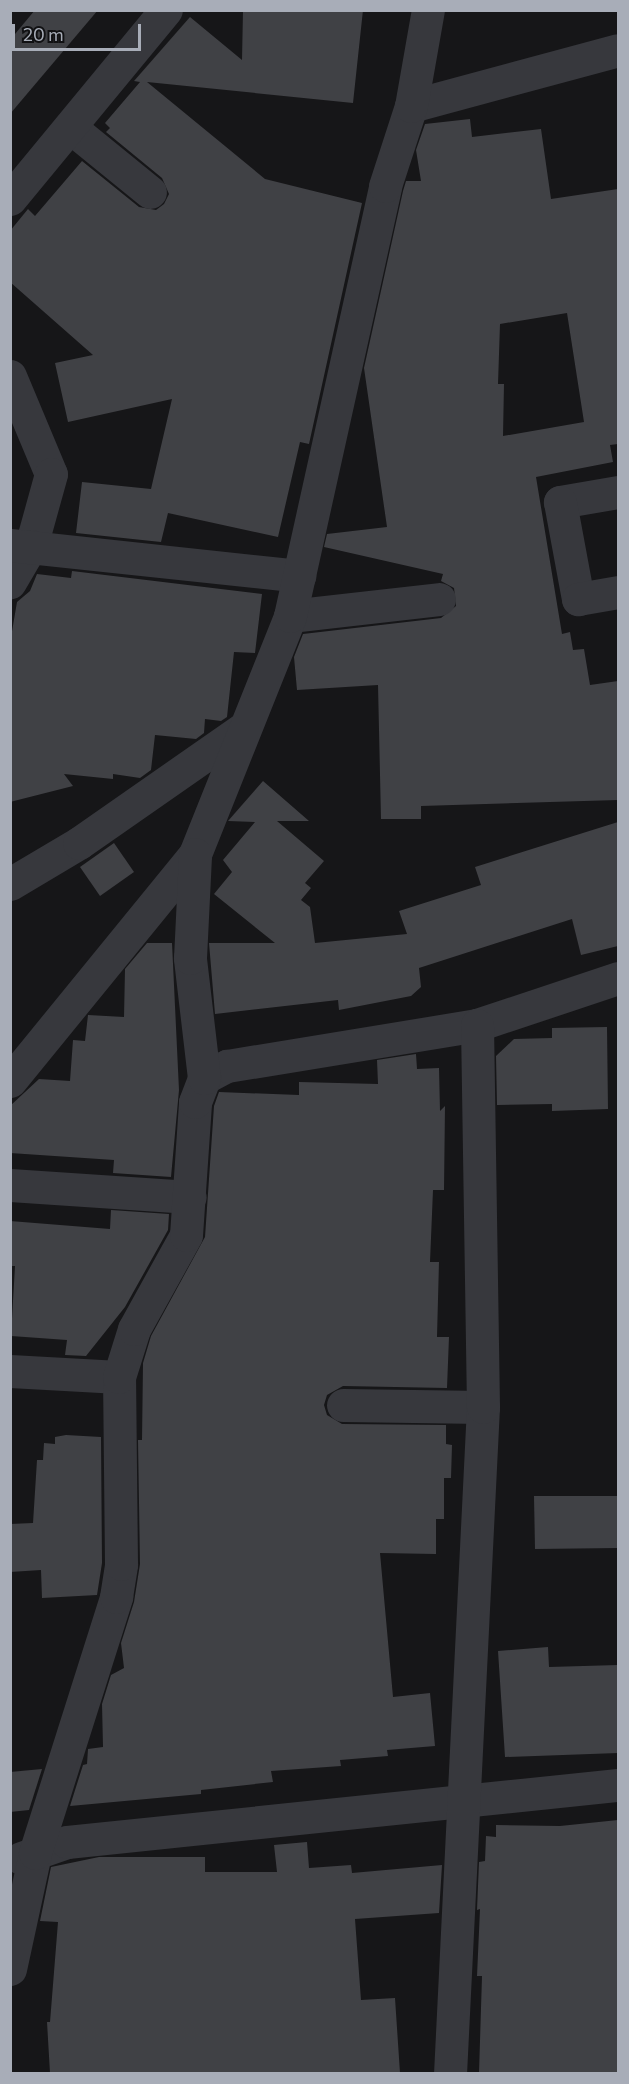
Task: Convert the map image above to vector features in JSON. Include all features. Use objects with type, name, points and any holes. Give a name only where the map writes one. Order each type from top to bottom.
[{"type":"street","points":[[10,199],[166,10]]},
{"type":"street","points":[[10,1081],[195,854],[290,616],[385,186],[411,106],[428,10]]},
{"type":"street","points":[[411,106],[618,51]]},
{"type":"street","points":[[70,127],[150,192]]},
{"type":"street","points":[[10,376],[51,474],[21,545],[10,582]]},
{"type":"street","points":[[618,492],[560,502],[578,599],[618,592]]},
{"type":"street","points":[[21,545],[300,576]]},
{"type":"street","points":[[290,616],[439,599]]},
{"type":"street","points":[[10,884],[79,843],[244,728]]},
{"type":"street","points":[[10,1969],[23,1857],[116,1597],[121,1564],[118,1377],[134,1329],[186,1234],[195,1102],[204,1078],[190,958],[195,854]]},
{"type":"street","points":[[204,1078],[227,1066],[477,1024],[618,978]]},
{"type":"street","points":[[450,2073],[483,1407],[477,1024]]},
{"type":"street","points":[[10,1185],[190,1197]]},
{"type":"street","points":[[10,1371],[118,1377]]},
{"type":"street","points":[[343,1405],[483,1407]]},
{"type":"street","points":[[23,1857],[67,1842],[618,1785]]},
{"type":"building","points":[[35,10],[98,10],[10,114],[10,40]]},
{"type":"building","points":[[243,10],[363,10],[353,103],[147,82],[265,179],[362,203],[309,444],[300,442],[278,537],[168,513],[161,542],[76,533],[82,482],[151,489],[172,399],[68,422],[55,363],[93,355],[10,282],[10,231],[28,209],[35,216],[82,161],[139,207],[156,210],[164,204],[169,194],[162,178],[106,132],[110,128],[105,123],[140,82],[134,81],[190,17],[242,60]]},
{"type":"building","points":[[470,119],[472,137],[541,129],[551,199],[618,189],[618,444],[610,445],[613,462],[536,477],[562,634],[570,632],[573,650],[584,649],[590,685],[618,681],[618,800],[421,806],[421,819],[381,819],[378,685],[297,690],[294,657],[303,634],[441,618],[456,606],[454,588],[441,581],[443,574],[324,547],[327,534],[387,527],[364,368],[406,181],[421,181],[416,150],[425,124]],"holes":[[[567,313],[584,422],[503,436],[504,384],[498,384],[500,324]]]},
{"type":"building","points":[[72,571],[262,594],[255,653],[234,652],[227,717],[221,721],[205,719],[204,733],[196,739],[155,735],[151,770],[140,778],[113,774],[113,779],[64,774],[73,786],[10,802],[10,643],[17,602],[30,591],[37,574],[71,578]]},
{"type":"building","points":[[263,781],[309,821],[277,821],[324,861],[305,883],[311,888],[301,900],[310,907],[315,943],[407,934],[399,911],[481,885],[475,867],[618,822],[618,946],[581,955],[572,919],[419,968],[421,987],[411,996],[339,1010],[338,1000],[215,1014],[209,943],[275,943],[214,894],[232,872],[223,860],[255,822],[228,821]]},
{"type":"building","points":[[114,843],[134,872],[100,896],[80,867]]},
{"type":"building","points":[[147,943],[172,943],[179,1090],[171,1177],[113,1173],[114,1160],[10,1153],[10,1106],[39,1079],[70,1081],[73,1040],[85,1041],[88,1015],[124,1017],[125,969]]},
{"type":"building","points":[[607,1027],[608,1109],[552,1111],[552,1104],[497,1105],[496,1056],[514,1039],[552,1038],[552,1028]]},
{"type":"building","points":[[416,1054],[417,1069],[439,1068],[440,1111],[445,1106],[444,1190],[433,1190],[430,1262],[439,1262],[437,1337],[449,1337],[447,1388],[343,1386],[327,1395],[324,1405],[327,1415],[342,1424],[446,1425],[446,1444],[452,1445],[451,1478],[444,1478],[444,1519],[436,1519],[436,1554],[380,1553],[393,1697],[430,1693],[435,1746],[387,1750],[388,1756],[340,1760],[341,1766],[271,1771],[273,1782],[201,1790],[201,1794],[70,1806],[83,1765],[87,1764],[88,1749],[103,1747],[102,1704],[111,1675],[124,1668],[121,1643],[134,1602],[140,1564],[138,1440],[142,1440],[143,1363],[151,1336],[205,1237],[214,1106],[219,1092],[299,1095],[299,1082],[378,1084],[377,1060]]},
{"type":"building","points":[[111,1210],[169,1214],[168,1230],[125,1307],[86,1356],[65,1355],[67,1340],[11,1336],[15,1266],[10,1266],[10,1221],[110,1229]]},
{"type":"building","points":[[66,1435],[101,1437],[102,1563],[97,1595],[42,1598],[41,1570],[10,1572],[10,1524],[33,1523],[37,1460],[43,1460],[44,1443],[55,1444],[55,1437]]},
{"type":"building","points":[[534,1496],[618,1496],[618,1548],[535,1549]]},
{"type":"building","points":[[548,1647],[549,1667],[618,1665],[618,1753],[505,1757],[498,1651]]},
{"type":"building","points":[[42,1769],[29,1810],[10,1812],[10,1772]]},
{"type":"building","points":[[618,1820],[618,2073],[479,2073],[482,1976],[477,1976],[480,1909],[477,1910],[479,1862],[485,1861],[486,1836],[496,1837],[496,1825],[560,1826]]},
{"type":"building","points":[[307,1842],[309,1868],[351,1865],[352,1873],[442,1865],[439,1913],[355,1919],[361,2000],[395,1998],[400,2073],[50,2073],[47,2022],[50,2022],[58,1922],[40,1921],[51,1867],[99,1857],[205,1857],[205,1872],[277,1872],[274,1845]]}]
